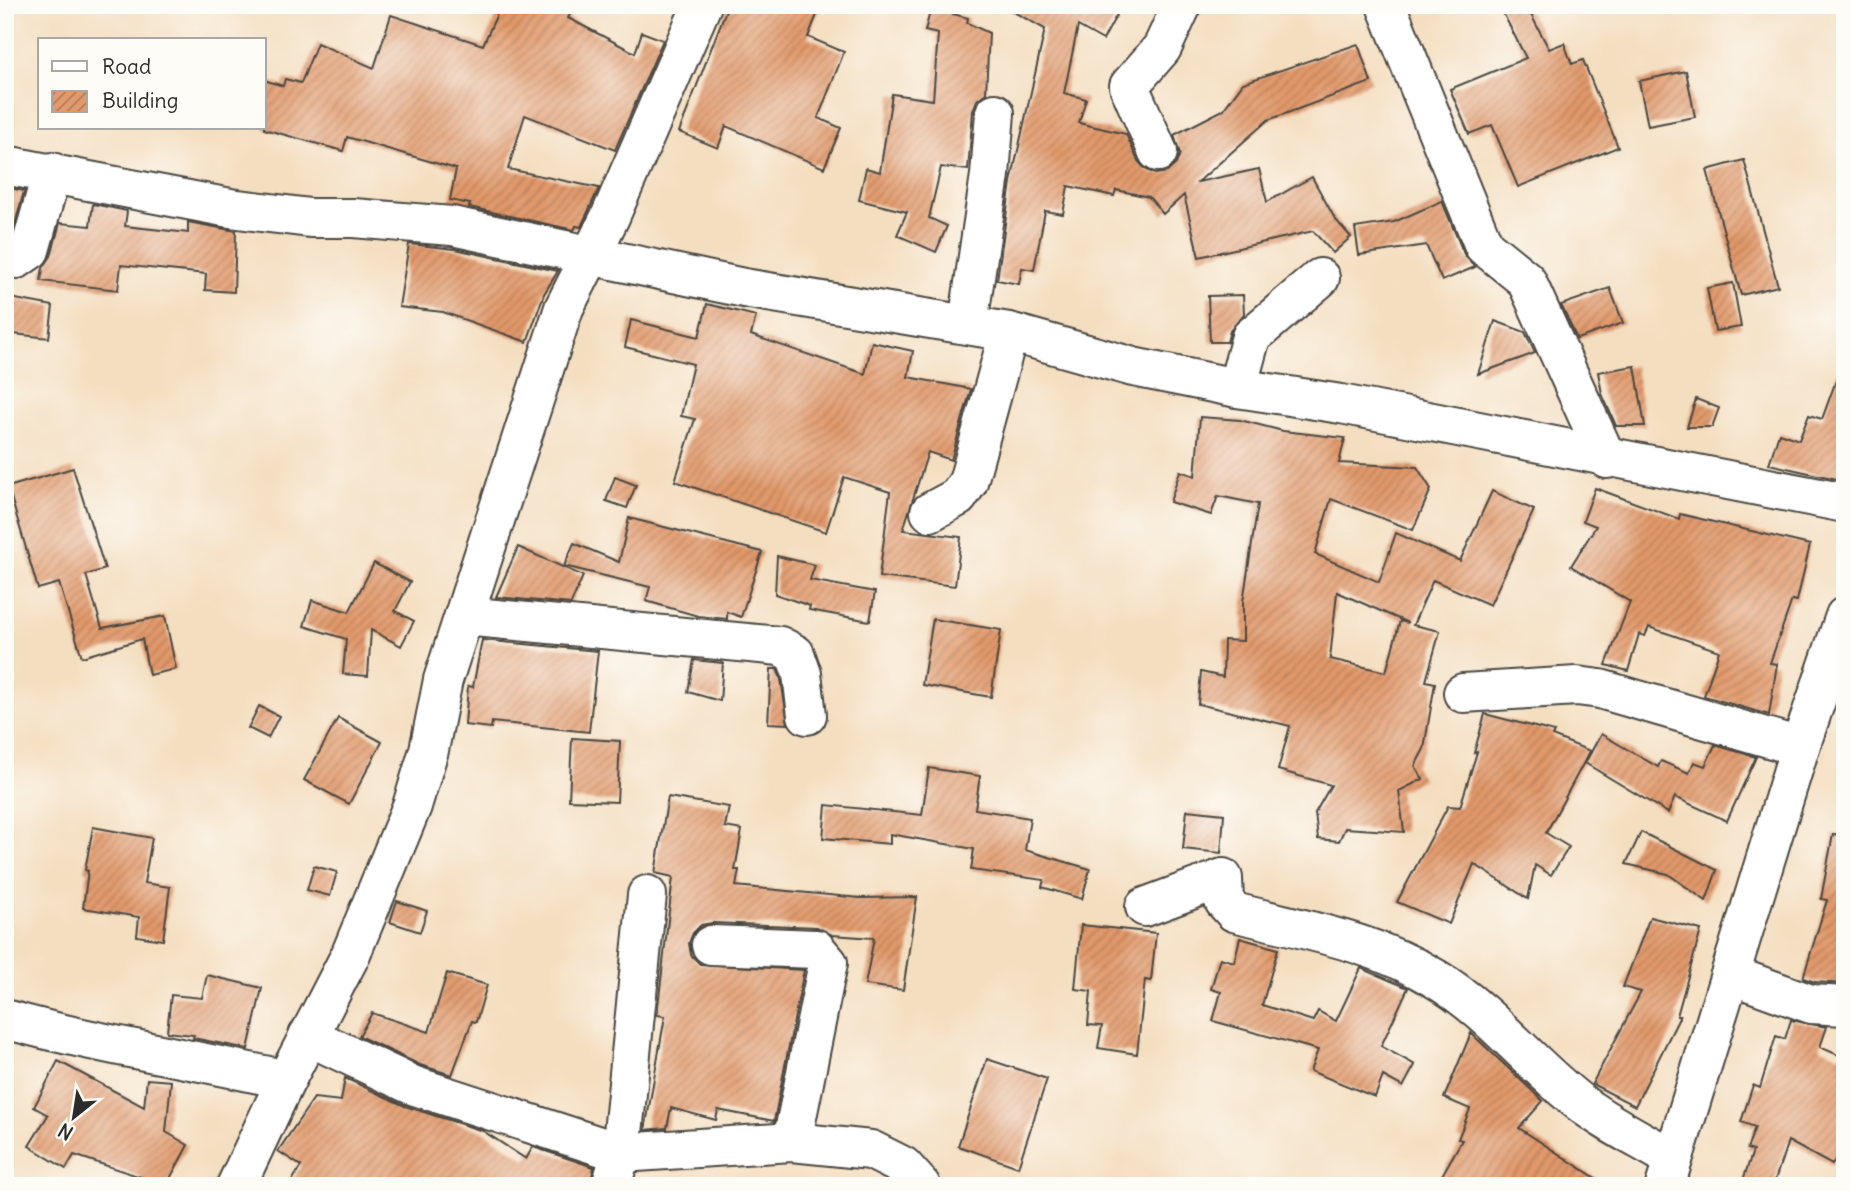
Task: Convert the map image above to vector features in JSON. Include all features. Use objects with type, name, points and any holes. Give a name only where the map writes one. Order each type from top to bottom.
[{"type":"street","points":[[236,1186],[286,1080],[350,956],[412,806],[429,750],[443,680],[564,308],[590,257],[702,5]]},
{"type":"street","points":[[1158,152],[1129,86],[1162,48],[1182,5]]},
{"type":"street","points":[[1385,5],[1484,246],[1526,280],[1607,459]]},
{"type":"street","points":[[968,324],[990,175],[995,113]]},
{"type":"street","points":[[5,165],[230,208],[310,218],[353,218],[452,226],[590,257],[872,312],[1009,332],[1133,367],[1237,388],[1340,404],[1607,459],[1845,503]]},
{"type":"street","points":[[5,257],[18,259],[30,250],[52,172]]},
{"type":"street","points":[[1237,388],[1251,337],[1320,278]]},
{"type":"street","points":[[930,512],[958,497],[968,482],[1009,332]]},
{"type":"street","points":[[464,615],[780,646],[795,654],[802,674],[807,715]]},
{"type":"street","points":[[1145,907],[1223,878],[1224,901],[1234,912],[1363,944],[1403,960],[1438,979],[1473,1005],[1576,1100],[1669,1172],[1800,747],[1838,662],[1845,616]]},
{"type":"street","points":[[1463,693],[1577,685],[1600,688],[1800,747]]},
{"type":"street","points":[[616,1169],[647,895]]},
{"type":"street","points":[[711,945],[816,949],[828,962],[792,1142]]},
{"type":"street","points":[[1731,975],[1811,1004],[1845,1006]]},
{"type":"street","points":[[5,1018],[66,1036],[200,1060],[286,1080]]},
{"type":"street","points":[[308,1036],[412,1085],[616,1169],[792,1142],[871,1150],[903,1166],[921,1186]]},
{"type":"building","points":[[501,5],[575,5],[568,18],[635,53],[642,32],[663,40],[615,150],[525,115],[508,169],[599,188],[581,227],[576,226],[574,230],[469,207],[470,204],[450,200],[456,169],[347,137],[343,151],[266,130],[266,81],[283,86],[285,79],[301,83],[317,43],[374,68],[391,15],[483,45]]},
{"type":"building","points":[[728,5],[821,5],[808,37],[844,52],[818,118],[841,128],[824,168],[726,126],[718,148],[679,132]]},
{"type":"building","points":[[1001,5],[1122,5],[1103,40],[1078,26],[1064,93],[1086,99],[1079,123],[1126,134],[1138,161],[1145,169],[1155,174],[1167,172],[1176,164],[1180,154],[1174,135],[1223,110],[1243,83],[1358,44],[1371,82],[1268,120],[1198,182],[1259,169],[1267,202],[1312,177],[1335,219],[1351,237],[1333,253],[1313,231],[1199,257],[1184,195],[1163,214],[1149,197],[1116,190],[1114,196],[1068,186],[1063,214],[1045,211],[1034,270],[1022,268],[1019,284],[997,280],[1011,182],[1045,29]]},
{"type":"building","points":[[1499,5],[1526,5],[1549,49],[1564,43],[1572,64],[1583,60],[1618,147],[1518,187],[1492,125],[1469,134],[1450,89],[1526,58]]},
{"type":"building","points":[[931,8],[968,18],[967,23],[989,33],[986,93],[977,100],[973,111],[968,170],[941,167],[929,218],[947,226],[936,252],[897,235],[907,212],[859,200],[866,168],[880,172],[892,94],[933,100],[938,34],[925,31]]},
{"type":"building","points":[[1686,71],[1695,117],[1648,126],[1639,81]]},
{"type":"building","points":[[1744,160],[1778,286],[1741,295],[1707,170]]},
{"type":"building","points":[[5,187],[24,191],[14,228],[5,226]]},
{"type":"building","points":[[1442,201],[1464,254],[1475,267],[1442,281],[1426,245],[1359,255],[1355,228],[1394,222]]},
{"type":"building","points":[[93,204],[127,211],[125,226],[188,233],[188,222],[236,231],[234,292],[205,290],[206,274],[121,265],[118,290],[41,281],[43,268],[51,256],[60,223],[90,226]]},
{"type":"building","points":[[409,244],[455,249],[558,271],[544,294],[527,342],[443,312],[399,307]]},
{"type":"building","points":[[1733,283],[1741,327],[1715,331],[1707,288]]},
{"type":"building","points":[[1610,288],[1623,323],[1577,339],[1561,305]]},
{"type":"building","points":[[1243,295],[1244,314],[1230,331],[1227,342],[1210,342],[1208,296]]},
{"type":"building","points":[[5,297],[53,306],[49,338],[5,333]]},
{"type":"building","points":[[707,304],[756,316],[751,335],[865,374],[872,342],[913,351],[908,377],[971,389],[951,460],[928,452],[903,530],[961,537],[955,586],[879,577],[890,492],[844,477],[826,532],[675,481],[695,419],[681,416],[693,364],[625,347],[631,320],[699,337]]},
{"type":"building","points":[[1495,321],[1525,332],[1535,353],[1478,374]]},
{"type":"building","points":[[1842,364],[1845,364],[1845,469],[1841,480],[1769,464],[1779,433],[1799,440],[1809,415],[1822,419]]},
{"type":"building","points":[[1635,366],[1645,426],[1616,426],[1602,394],[1598,372]]},
{"type":"building","points":[[1696,399],[1719,408],[1712,427],[1687,427]]},
{"type":"building","points":[[1200,417],[1240,420],[1283,431],[1345,438],[1339,463],[1417,467],[1431,489],[1413,530],[1331,499],[1315,554],[1379,582],[1396,533],[1460,561],[1492,491],[1534,510],[1490,605],[1433,580],[1413,625],[1440,631],[1426,681],[1435,683],[1424,749],[1415,766],[1423,779],[1399,791],[1404,832],[1345,828],[1339,841],[1318,839],[1315,813],[1331,785],[1278,770],[1290,726],[1198,704],[1201,672],[1223,677],[1224,640],[1243,641],[1243,602],[1258,504],[1218,496],[1211,515],[1170,502],[1180,471],[1195,476]],"holes":[[[1337,592],[1408,623],[1400,621],[1386,672],[1330,659]]]},
{"type":"building","points":[[73,468],[105,569],[86,575],[102,628],[165,616],[176,669],[149,675],[142,639],[82,657],[59,583],[38,589],[8,487]]},
{"type":"building","points":[[615,477],[636,485],[627,508],[606,501]]},
{"type":"building","points":[[1595,488],[1679,519],[1680,514],[1810,545],[1797,601],[1792,600],[1770,663],[1777,664],[1769,715],[1704,696],[1719,651],[1649,627],[1645,636],[1639,634],[1628,671],[1606,665],[1630,602],[1571,566],[1596,526],[1583,521]]},
{"type":"building","points":[[629,518],[762,552],[741,617],[727,612],[727,619],[698,616],[646,601],[650,587],[564,566],[574,543],[619,562]]},
{"type":"building","points":[[518,547],[583,576],[571,604],[496,597]]},
{"type":"building","points":[[777,556],[815,565],[810,580],[875,592],[870,621],[809,610],[810,606],[775,594]]},
{"type":"building","points":[[374,563],[410,582],[395,611],[414,621],[401,646],[371,630],[368,676],[343,674],[346,639],[304,626],[312,600],[349,612]]},
{"type":"building","points":[[933,619],[1001,630],[991,697],[922,685]]},
{"type":"building","points":[[482,640],[598,651],[589,732],[492,722],[491,728],[465,725],[468,686],[473,687]]},
{"type":"building","points":[[694,660],[723,663],[720,701],[688,692]]},
{"type":"building","points":[[771,669],[777,669],[781,679],[788,724],[768,723]]},
{"type":"building","points":[[259,706],[279,716],[268,738],[248,728]]},
{"type":"building","points":[[1485,714],[1554,732],[1552,736],[1590,751],[1546,833],[1569,847],[1551,875],[1535,865],[1528,899],[1474,864],[1449,924],[1397,902],[1448,806],[1460,807],[1477,752],[1474,753]]},
{"type":"building","points":[[338,718],[382,742],[349,804],[304,780]]},
{"type":"building","points":[[1601,734],[1658,767],[1661,761],[1689,773],[1694,762],[1705,766],[1715,745],[1756,757],[1727,821],[1675,797],[1668,813],[1585,763]]},
{"type":"building","points":[[572,738],[620,741],[617,802],[569,800]]},
{"type":"building","points":[[929,768],[980,776],[975,809],[1030,818],[1025,850],[1090,869],[1082,899],[1042,887],[1044,880],[971,870],[974,849],[890,834],[890,844],[823,838],[826,805],[922,815]]},
{"type":"building","points":[[668,797],[729,807],[725,827],[742,830],[735,870],[739,870],[736,886],[860,898],[917,897],[903,990],[865,985],[874,938],[832,935],[817,927],[712,923],[701,925],[693,933],[689,943],[691,955],[700,964],[804,970],[774,1121],[718,1110],[716,1120],[671,1108],[667,1128],[645,1130],[665,1016],[657,1015],[673,877],[655,873]]},
{"type":"building","points":[[1187,810],[1224,814],[1221,853],[1183,849]]},
{"type":"building","points":[[93,827],[152,838],[144,883],[170,887],[163,940],[137,936],[139,917],[83,908],[88,871],[85,870]]},
{"type":"building","points":[[1641,832],[1717,870],[1706,901],[1668,874],[1626,864]]},
{"type":"building","points":[[1833,834],[1845,835],[1845,984],[1815,982],[1803,978],[1827,900],[1821,899]]},
{"type":"building","points":[[314,866],[337,872],[330,896],[307,890]]},
{"type":"building","points":[[397,901],[427,911],[420,932],[390,922]]},
{"type":"building","points":[[1650,917],[1701,930],[1677,1016],[1680,1016],[1635,1106],[1592,1084],[1641,992],[1623,987]]},
{"type":"building","points":[[1081,925],[1156,933],[1151,981],[1145,980],[1137,1054],[1098,1048],[1102,1026],[1088,1025],[1091,991],[1075,989]]},
{"type":"building","points":[[1240,938],[1278,949],[1262,1005],[1313,1021],[1318,1011],[1336,1021],[1361,968],[1408,988],[1381,1046],[1415,1065],[1403,1087],[1383,1076],[1375,1097],[1310,1071],[1318,1050],[1213,1021],[1221,992],[1211,989],[1220,958],[1234,962]]},
{"type":"building","points":[[447,973],[487,985],[476,1022],[472,1021],[452,1075],[420,1065],[359,1036],[372,1013],[429,1032]]},
{"type":"building","points":[[207,975],[262,988],[248,1049],[193,1038],[194,1035],[167,1032],[171,995],[202,998]]},
{"type":"building","points":[[1791,1020],[1827,1027],[1820,1047],[1845,1058],[1845,1142],[1832,1165],[1788,1141],[1773,1186],[1741,1186],[1753,1151],[1747,1149],[1755,1127],[1741,1122],[1753,1085],[1760,1088],[1776,1036],[1785,1039]]},
{"type":"building","points":[[1471,1033],[1543,1101],[1519,1128],[1608,1186],[1458,1186],[1441,1177],[1462,1140],[1458,1139],[1470,1109],[1444,1098]]},
{"type":"building","points":[[987,1059],[1047,1079],[1018,1167],[958,1146]]},
{"type":"building","points":[[58,1061],[144,1107],[147,1079],[171,1081],[166,1132],[188,1145],[166,1186],[136,1186],[141,1177],[74,1155],[66,1169],[29,1146],[48,1115],[34,1107]]},
{"type":"building","points":[[345,1078],[405,1106],[483,1131],[526,1159],[533,1147],[594,1167],[590,1186],[289,1186],[301,1166],[278,1151],[314,1098],[341,1101]]}]
